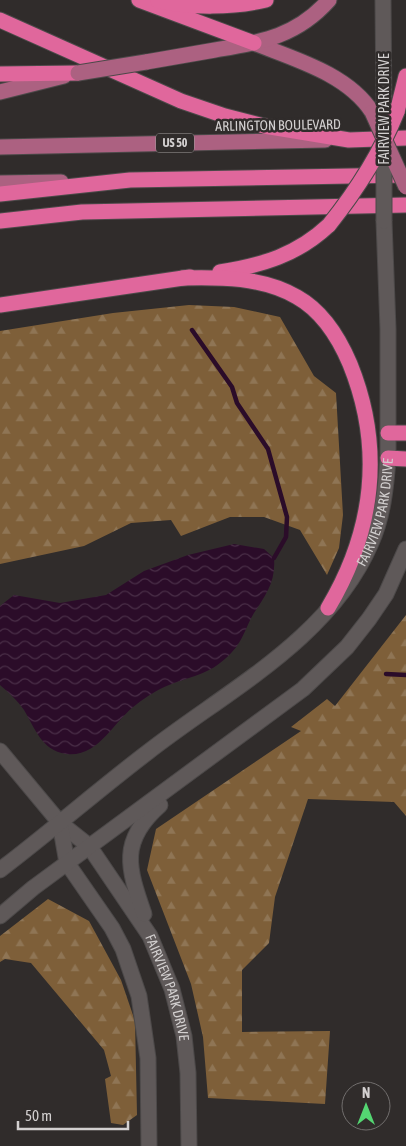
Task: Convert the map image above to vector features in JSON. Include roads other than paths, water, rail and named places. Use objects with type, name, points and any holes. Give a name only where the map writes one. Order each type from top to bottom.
[{"type":"highway","points":[[139,0],[254,43]]},
{"type":"highway","points":[[154,0],[195,5],[228,6],[266,0]]},
{"type":"highway","points":[[0,20],[181,101],[224,116],[290,131],[349,140]]},
{"type":"highway","points":[[0,74],[78,73]]},
{"type":"highway","points":[[0,305],[182,278],[267,263],[312,241],[329,225],[362,181],[384,140],[390,113],[406,76]]},
{"type":"highway","name":"ARLINGTON BOULEVARD","points":[[349,140],[406,138]]},
{"type":"highway","points":[[0,194],[130,180],[406,174]]},
{"type":"highway","points":[[0,221],[82,212],[406,205]]},
{"type":"highway","points":[[182,278],[231,278],[279,288],[298,297],[316,311],[343,349],[357,382],[366,415],[371,448],[370,482],[356,555],[344,581],[328,608]]},
{"type":"highway","points":[[0,299],[51,296]]},
{"type":"highway","points":[[388,433],[406,433]]},
{"type":"highway","points":[[388,458],[406,459]]},
{"type":"main road","points":[[0,92],[78,73],[254,43],[289,32],[304,24],[329,0]]},
{"type":"main road","points":[[254,43],[310,66],[342,83],[361,99],[390,113],[384,140],[406,187]]},
{"type":"main road","name":"ARLINGTON BOULEVARD","points":[[0,147],[349,140]]},
{"type":"main road","points":[[0,183],[130,180]]},
{"type":"street","name":"FAIRVIEW PARK DRIVE","points":[[383,0],[390,113]]},
{"type":"street","name":"FAIRVIEW PARK DRIVE","points":[[0,870],[149,751],[204,713],[276,658],[328,608],[358,570],[372,542],[383,505],[388,458],[388,329],[384,221],[384,140]]},
{"type":"street","points":[[0,916],[89,846],[303,689],[347,648],[386,594],[406,549]]},
{"type":"street","name":"FAIRVIEW PARK DRIVE","points":[[0,751],[60,823],[89,846],[137,914],[155,946],[172,989],[184,1036],[188,1073],[189,1146]]},
{"type":"street","points":[[155,946],[129,865],[132,840],[149,814],[197,768]]},
{"type":"street","name":"FAIRVIEW PARK DRIVE","points":[[60,823],[67,864],[112,928],[123,949],[139,996],[148,1058],[149,1146]]},
{"type":"water","points":[[234,544],[264,549],[274,558],[274,566],[272,581],[266,594],[232,652],[210,669],[156,691],[144,699],[128,711],[105,737],[88,750],[78,754],[66,754],[50,748],[40,737],[22,707],[0,685],[0,606],[14,595],[60,603],[106,595],[144,571],[188,555]]},
{"type":"waterway","points":[[192,330],[232,387],[237,403],[268,449],[287,517],[286,537],[274,558]]},
{"type":"waterway","points":[[386,674],[406,675]]}]
